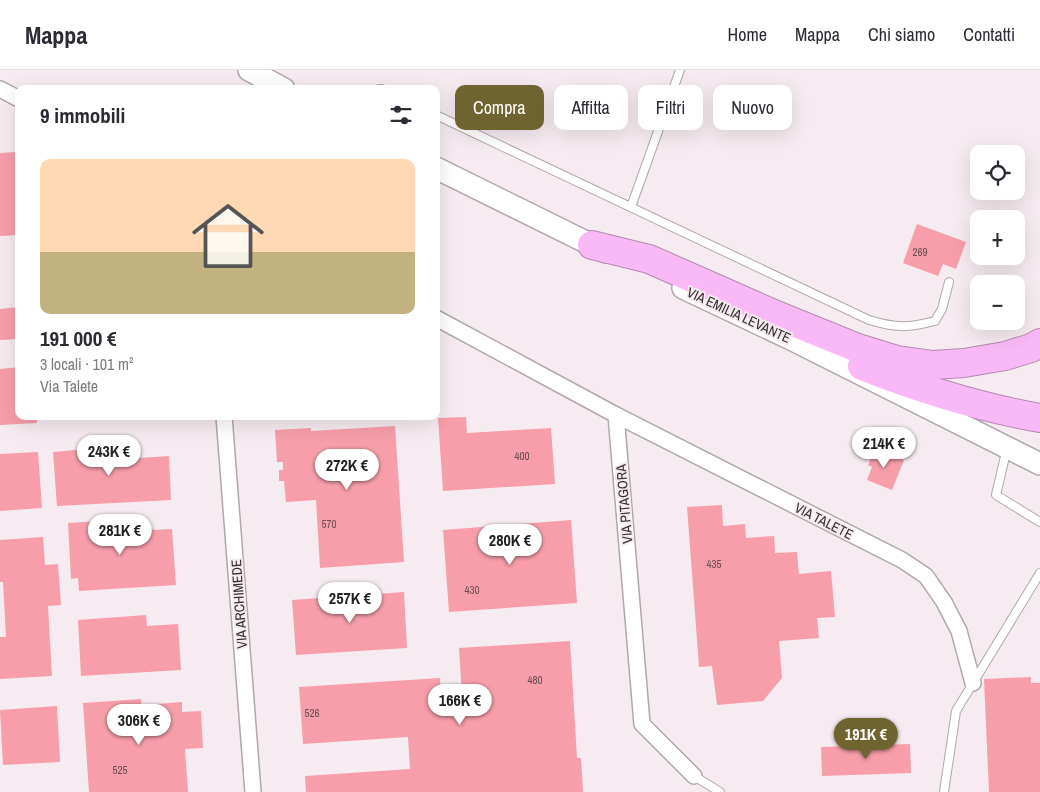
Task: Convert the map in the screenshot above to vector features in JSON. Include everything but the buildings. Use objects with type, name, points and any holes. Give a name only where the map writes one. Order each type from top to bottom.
[{"type":"highway","points":[[592,245],[649,259],[776,315],[855,347],[897,360],[933,365],[964,363],[1005,356],[1031,348],[1040,343]]},
{"type":"highway","points":[[795,341],[908,384],[968,402],[1040,418]]},
{"type":"main road","points":[[249,70],[277,85]]},
{"type":"main road","name":"VIA EMILIA LEVANTE","points":[[440,170],[592,245],[795,341],[1040,464]]},
{"type":"street","points":[[0,89],[15,97]]},
{"type":"street","points":[[440,320],[616,415]]},
{"type":"street","name":"VIA TALETE","points":[[616,415],[902,560],[926,576],[944,602],[959,631],[973,683]]},
{"type":"street","name":"VIA PITAGORA","points":[[616,415],[642,724],[694,776]]},
{"type":"street","name":"VIA ARCHIMEDE","points":[[224,420],[253,792]]},
{"type":"lane","points":[[631,207],[680,70]]},
{"type":"lane","points":[[440,117],[869,320],[892,326],[915,326],[935,321],[942,309],[949,282]]},
{"type":"lane","points":[[1007,446],[996,494],[1040,522]]},
{"type":"lane","points":[[944,792],[956,710],[1040,573]]},
{"type":"lane","points":[[694,776],[720,792]]}]
